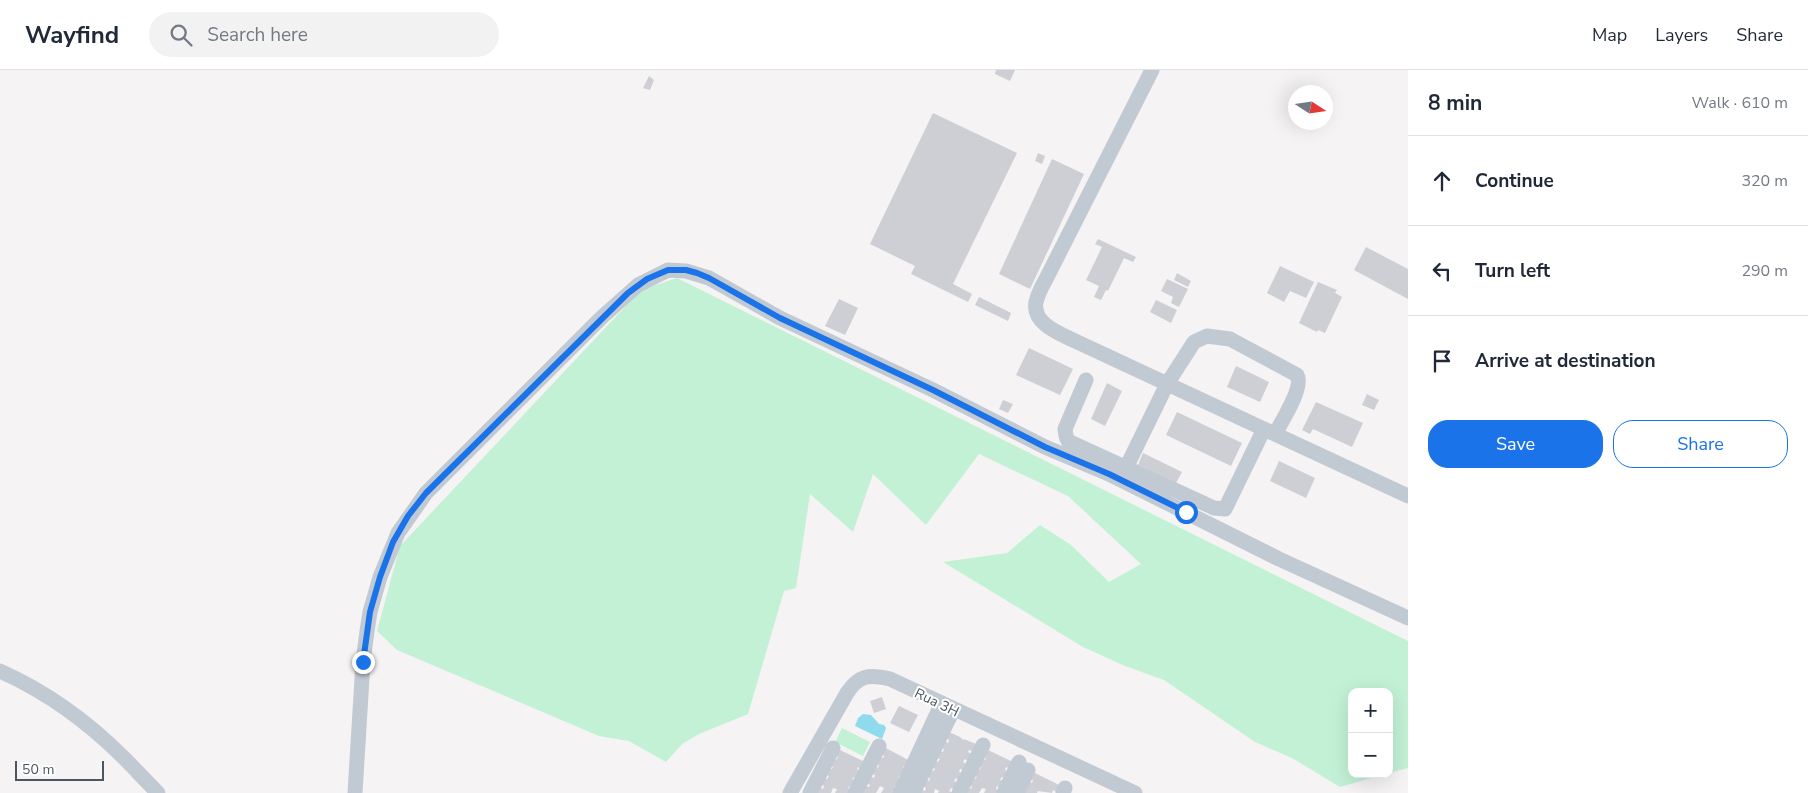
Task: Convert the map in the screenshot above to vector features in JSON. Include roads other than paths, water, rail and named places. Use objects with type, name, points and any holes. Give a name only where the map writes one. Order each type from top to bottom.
[{"type":"street","points":[[1152,70],[1046,279],[1038,297],[1036,310],[1039,318],[1057,332],[1408,496]]},
{"type":"street","points":[[355,793],[363,662],[370,612],[389,551],[398,533],[426,493],[601,318],[638,285],[668,270],[686,270],[709,278],[780,318],[933,390],[1045,447],[1109,474],[1279,559],[1408,618]]},
{"type":"street","points":[[1086,380],[1065,428],[1068,441],[1126,468],[1214,508],[1225,509],[1270,431],[1298,388],[1300,380],[1297,375],[1230,339],[1207,336],[1194,342],[1167,384],[1126,468]]},
{"type":"street","points":[[0,671],[32,686],[83,721],[123,757],[158,793]]},
{"type":"street","name":"Rua 3H","points":[[790,793],[853,684],[869,676],[890,679],[1120,790]]},
{"type":"street","points":[[900,793],[948,706]]},
{"type":"street","points":[[913,793],[948,706]]},
{"type":"street","points":[[959,793],[983,745]]},
{"type":"street","points":[[855,793],[878,746]]},
{"type":"street","points":[[810,793],[832,748]]},
{"type":"street","points":[[1004,793],[1023,766],[1017,793]]},
{"type":"water","points":[[863,714],[871,715],[879,724],[884,725],[886,728],[882,739],[855,726],[858,718]]}]
